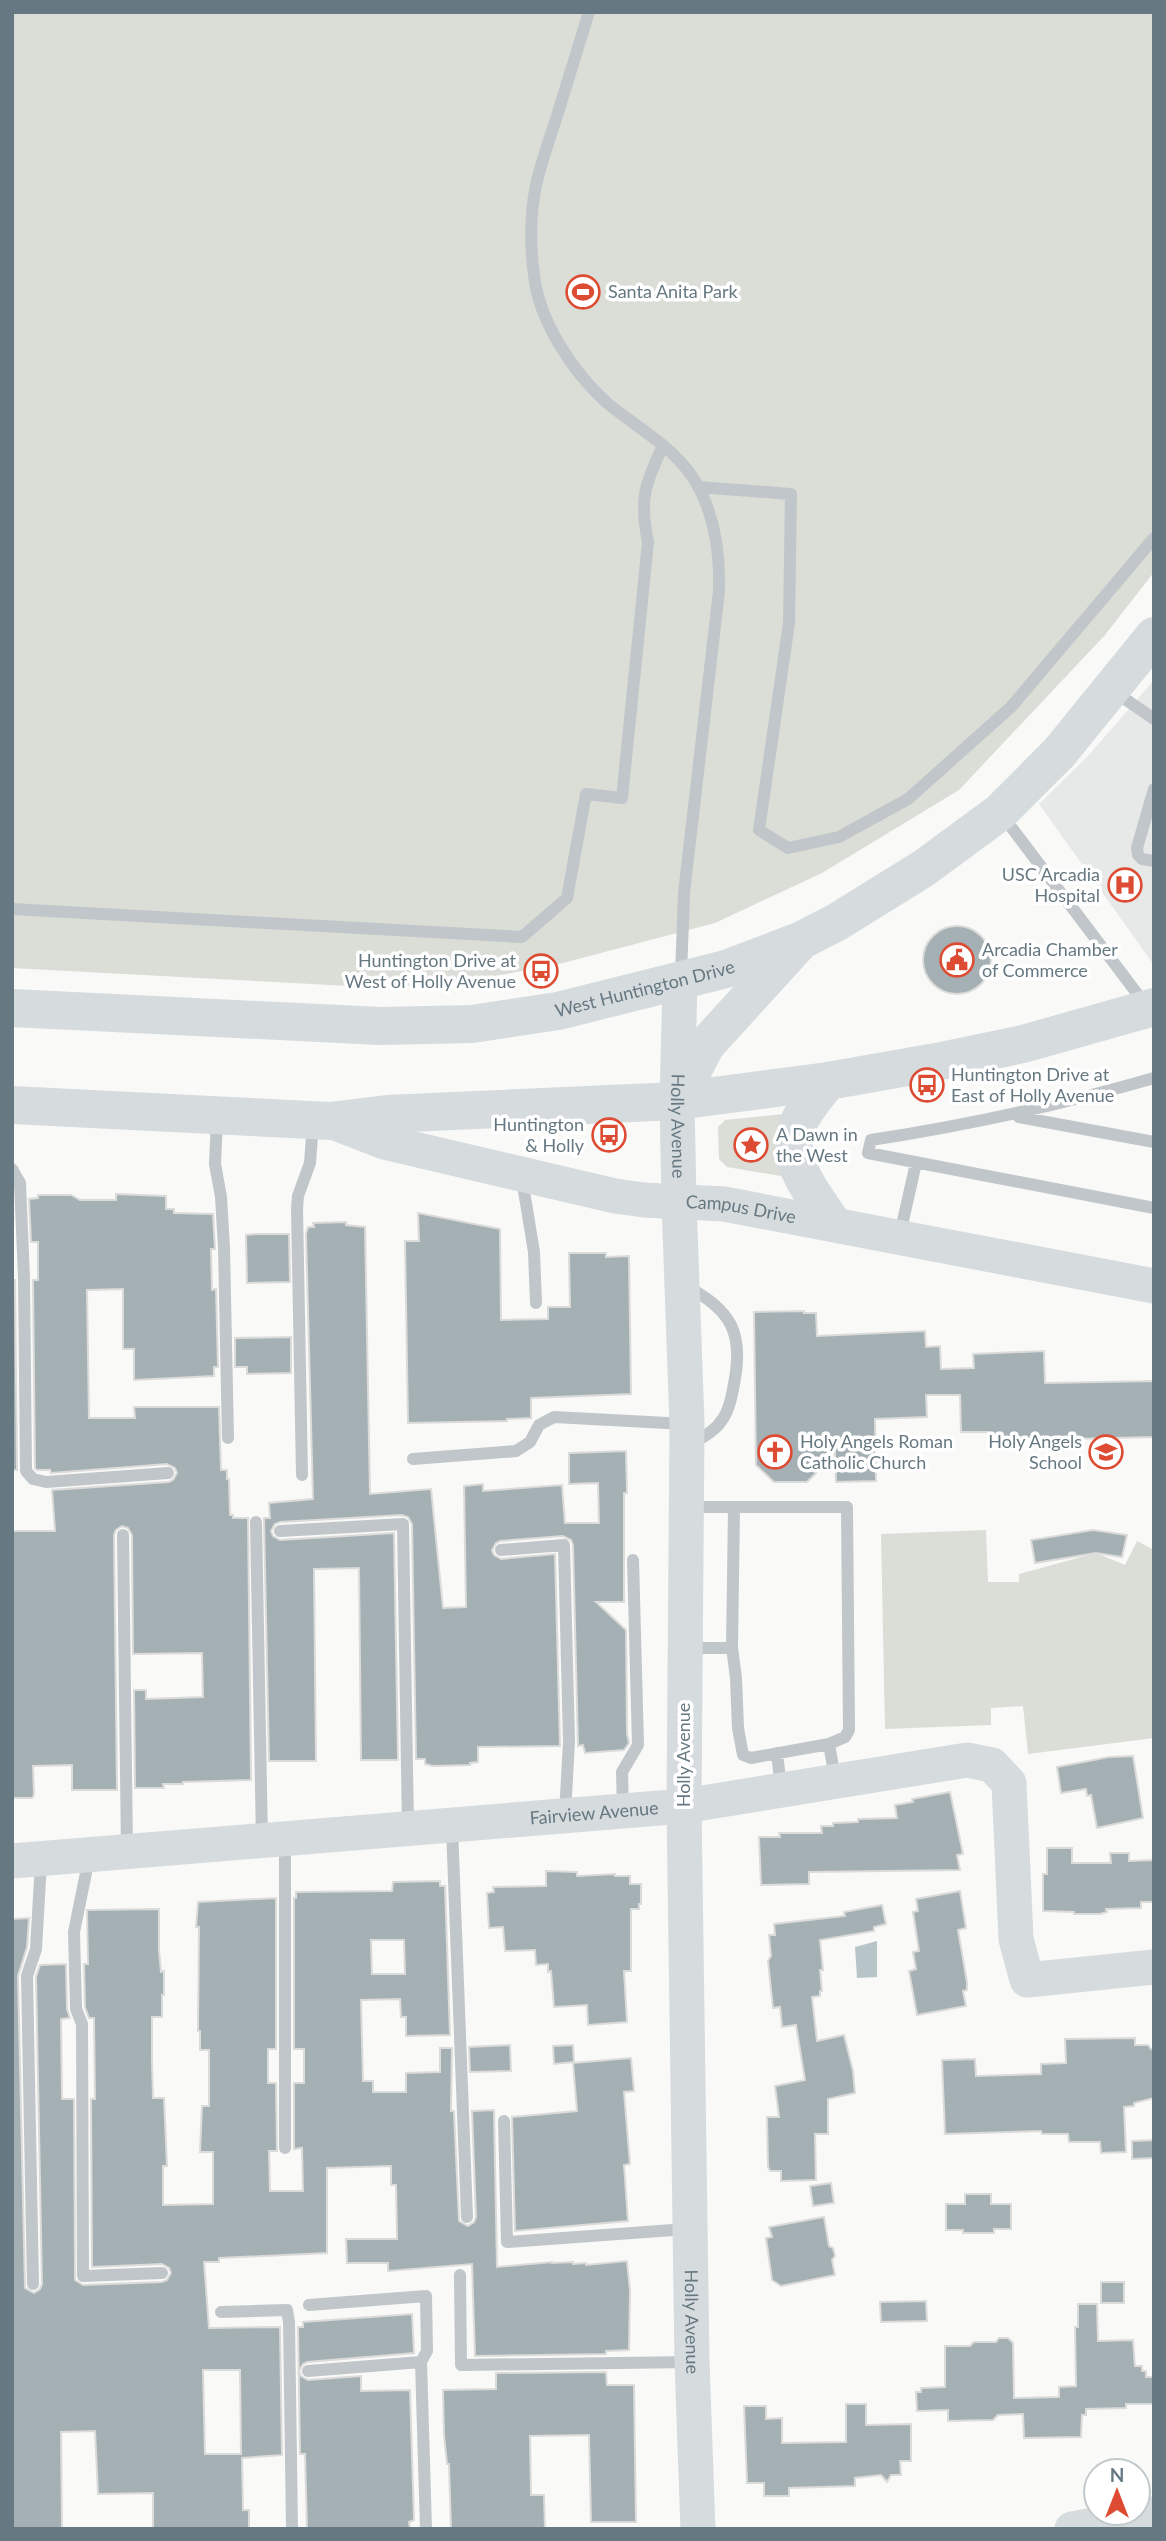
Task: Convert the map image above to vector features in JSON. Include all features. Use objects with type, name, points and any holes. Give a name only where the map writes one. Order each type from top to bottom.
[{"type":"main road","name":"West Huntington Drive","points":[[12,1008],[329,1025],[472,1024],[558,1011],[726,969],[802,940],[924,868],[1000,811],[1059,753],[1154,636]]},
{"type":"main road","points":[[677,1101],[706,1045],[802,940]]},
{"type":"main road","points":[[12,1105],[322,1120],[387,1114],[677,1101],[828,1080],[974,1055],[1035,1041],[1151,1008]]},
{"type":"main road","points":[[828,1080],[803,1114],[793,1145],[803,1177],[832,1223]]},
{"type":"street","name":"Holly Avenue","points":[[680,982],[678,1202],[686,1436],[684,1806],[692,2362],[698,2529]]},
{"type":"street","name":"Campus Drive","points":[[322,1120],[384,1142],[615,1196],[724,1203],[1154,1286]]},
{"type":"street","name":"Fairview Avenue","points":[[27,1859],[684,1806],[967,1760],[992,1765],[1009,1783],[1016,1939],[1027,1980],[1154,1967]]},
{"type":"street","points":[[1072,2529],[1094,2527]]},
{"type":"lane","points":[[589,12],[536,184],[532,220],[534,278],[540,303],[552,332],[584,378],[606,401],[663,445],[698,487],[715,535],[719,591],[684,893],[680,982]]},
{"type":"lane","points":[[12,909],[522,937],[567,898],[586,794],[622,798],[648,542],[642,510],[643,496],[646,482],[663,445]]},
{"type":"lane","points":[[698,487],[791,494],[789,623],[759,830],[788,848],[839,837],[908,799],[1011,708],[1154,538]]},
{"type":"lane","points":[[1112,690],[1154,719]]},
{"type":"lane","points":[[1154,789],[1137,848],[1142,859],[1154,861]]},
{"type":"lane","points":[[1000,811],[1151,1008]]},
{"type":"lane","points":[[1154,1078],[1012,1116],[872,1140],[868,1153],[1154,1208]]},
{"type":"lane","points":[[217,1115],[215,1164],[221,1197],[224,1248],[228,1438]]},
{"type":"lane","points":[[1012,1116],[1154,1142]]},
{"type":"lane","points":[[302,1475],[297,1209],[322,1120]]},
{"type":"lane","points":[[900,1237],[916,1163]]},
{"type":"lane","points":[[12,1170],[20,1183],[21,1196],[26,1471],[33,1479],[46,1482],[169,1473]]},
{"type":"lane","points":[[521,1175],[534,1252],[536,1303]]},
{"type":"lane","points":[[413,1459],[516,1451],[530,1442],[539,1425],[554,1417],[686,1436],[715,1429],[724,1418],[730,1400],[739,1354],[737,1336],[728,1319],[704,1295],[681,1284]]},
{"type":"lane","points":[[685,1507],[734,1507],[847,1507],[849,1730],[845,1737],[829,1744],[777,1754],[751,1758],[743,1755],[739,1738],[733,1648],[734,1507]]},
{"type":"lane","points":[[256,1522],[274,1839],[285,2148]]},
{"type":"lane","points":[[280,1531],[403,1524],[408,1828]]},
{"type":"lane","points":[[123,1535],[127,1851]]},
{"type":"lane","points":[[501,1550],[564,1545],[569,1741],[565,1815]]},
{"type":"lane","points":[[623,1811],[622,1772],[638,1745],[634,1560]]},
{"type":"lane","points":[[685,1648],[733,1648]]},
{"type":"lane","points":[[829,1744],[835,1781]]},
{"type":"lane","points":[[777,1754],[781,1790]]},
{"type":"lane","points":[[452,1824],[467,2217]]},
{"type":"lane","points":[[90,1854],[74,1932],[76,2009],[82,2024],[83,2276],[162,2273]]},
{"type":"lane","points":[[27,1859],[36,1949],[27,1976],[33,2284]]},
{"type":"lane","points":[[504,2121],[507,2242],[690,2229]]},
{"type":"lane","points":[[460,2275],[461,2365],[692,2362]]},
{"type":"lane","points":[[309,2305],[426,2296],[427,2351],[421,2362],[426,2529]]},
{"type":"lane","points":[[221,2312],[287,2310],[292,2529]]},
{"type":"lane","points":[[308,2371],[421,2362]]},
{"type":"shaded area","name":"Santa Anita Park","points":[[12,12],[1154,12],[1154,572],[1105,635],[959,790],[822,873],[715,923],[559,964],[452,984],[369,987],[12,968]]},
{"type":"shaded area","name":"USC Arcadia Hospital","points":[[1154,680],[1154,965],[1039,804],[1088,756]]},
{"type":"shaded area","points":[[784,1114],[787,1177],[727,1167],[719,1159],[718,1127],[725,1120]]},
{"type":"shaded area","points":[[986,1530],[988,1582],[1019,1582],[1019,1574],[1096,1553],[1125,1565],[1137,1541],[1154,1550],[1154,1738],[1028,1754],[1023,1706],[991,1708],[991,1725],[885,1729],[881,1534]]},
{"type":"shaded area","points":[[877,1941],[877,1977],[857,1978],[855,1947]]},
{"type":"building","name":"Arcadia Chamber of Commerce","points":[[957,926],[970,929],[981,936],[988,947],[991,960],[988,973],[981,984],[970,991],[957,994],[944,991],[933,984],[926,973],[923,960],[926,947],[933,936],[944,929]]},
{"type":"building","points":[[116,1194],[166,1196],[166,1209],[174,1209],[174,1213],[213,1214],[215,1249],[211,1249],[212,1290],[216,1289],[218,1367],[214,1367],[214,1376],[134,1380],[134,1349],[123,1349],[123,1289],[87,1290],[89,1418],[135,1418],[134,1407],[219,1407],[221,1470],[227,1470],[229,1479],[230,1515],[233,1515],[233,1518],[248,1518],[251,1780],[183,1782],[163,1784],[164,1788],[135,1788],[134,1690],[146,1690],[146,1699],[203,1697],[202,1653],[133,1654],[132,1535],[128,1528],[122,1526],[114,1535],[117,1790],[72,1790],[72,1765],[33,1766],[34,1795],[32,1798],[12,1798],[12,1531],[55,1531],[52,1490],[169,1482],[177,1473],[175,1468],[167,1464],[51,1473],[50,1470],[35,1468],[33,1280],[38,1280],[38,1242],[31,1242],[29,1199],[38,1198],[38,1195],[71,1195],[80,1200],[116,1200]]},
{"type":"building","points":[[418,1213],[500,1229],[501,1320],[548,1319],[548,1307],[570,1307],[569,1253],[606,1253],[606,1257],[629,1256],[631,1394],[531,1398],[531,1418],[408,1423],[405,1241],[419,1241]]},
{"type":"building","points":[[346,1222],[346,1225],[365,1227],[370,1494],[431,1489],[443,1608],[466,1607],[464,1486],[483,1484],[483,1491],[562,1485],[565,1523],[599,1523],[598,1483],[569,1484],[569,1453],[626,1451],[624,1602],[596,1602],[626,1630],[629,1743],[624,1750],[585,1753],[583,1745],[578,1746],[573,1545],[571,1540],[563,1536],[500,1541],[492,1550],[494,1555],[501,1559],[555,1554],[560,1746],[478,1747],[478,1762],[470,1765],[433,1766],[425,1764],[425,1759],[416,1759],[412,1524],[408,1517],[402,1515],[280,1522],[275,1524],[271,1531],[273,1536],[280,1540],[394,1533],[398,1760],[361,1760],[359,1568],[314,1569],[316,1761],[269,1761],[264,1518],[270,1518],[269,1503],[313,1499],[306,1234],[308,1227],[314,1227],[313,1223]]},
{"type":"building","points":[[289,1234],[290,1282],[247,1283],[246,1235]]},
{"type":"building","points":[[12,1280],[15,1280],[17,1470],[12,1470]]},
{"type":"building","points":[[754,1312],[816,1313],[817,1336],[925,1331],[926,1347],[940,1346],[941,1369],[974,1368],[973,1354],[1044,1351],[1045,1383],[1154,1381],[1154,1437],[988,1441],[988,1432],[961,1432],[960,1395],[926,1395],[927,1417],[875,1419],[876,1481],[836,1482],[835,1454],[807,1482],[774,1482],[756,1465]]},
{"type":"building","points":[[291,1337],[291,1373],[247,1374],[247,1367],[235,1367],[235,1338]]},
{"type":"building","points":[[1093,1530],[1127,1535],[1122,1557],[1096,1553],[1035,1563],[1031,1540]]},
{"type":"building","points":[[1133,1756],[1143,1818],[1097,1828],[1091,1795],[1087,1796],[1086,1789],[1061,1793],[1057,1767],[1109,1757]]},
{"type":"building","points":[[950,1792],[963,1854],[957,1855],[960,1870],[809,1872],[809,1884],[761,1885],[759,1837],[780,1837],[779,1833],[822,1833],[821,1826],[833,1826],[833,1823],[897,1818],[895,1805]]},
{"type":"building","points":[[1047,1848],[1072,1848],[1072,1863],[1111,1863],[1110,1853],[1129,1853],[1129,1861],[1154,1860],[1154,1902],[1141,1902],[1141,1908],[1106,1909],[1107,1912],[1100,1914],[1043,1911],[1043,1874],[1047,1874]]},
{"type":"building","points":[[546,1871],[577,1872],[577,1876],[630,1876],[630,1884],[641,1884],[639,1909],[631,1909],[631,1971],[624,1971],[627,2022],[588,2025],[587,2005],[554,2007],[548,1964],[536,1965],[535,1950],[505,1951],[503,1927],[489,1928],[487,1893],[494,1892],[493,1887],[546,1886]]},
{"type":"building","points":[[440,1881],[440,1886],[445,1886],[450,2035],[406,2036],[406,2017],[401,2017],[400,1999],[361,2000],[363,2081],[373,2081],[373,2092],[406,2092],[406,2073],[440,2072],[440,2048],[452,2048],[451,2111],[454,2111],[459,2221],[468,2226],[476,2217],[472,2111],[494,2110],[497,2267],[552,2262],[586,2265],[627,2261],[630,2291],[629,2350],[606,2351],[606,2354],[475,2356],[472,2264],[388,2271],[388,2263],[347,2263],[346,2239],[397,2239],[396,2185],[391,2185],[391,2166],[327,2168],[327,2253],[219,2258],[219,2262],[204,2262],[209,2328],[280,2327],[282,2455],[242,2458],[243,2510],[249,2510],[249,2529],[153,2529],[153,2493],[98,2494],[95,2431],[61,2432],[62,2529],[12,2529],[12,1919],[29,1918],[27,1947],[18,1976],[25,2288],[34,2293],[42,2284],[36,1977],[40,1965],[66,1964],[67,2009],[70,2018],[61,2019],[62,2099],[74,2099],[75,2280],[83,2285],[162,2282],[167,2280],[171,2273],[169,2268],[162,2264],[92,2267],[91,2099],[95,2099],[94,2018],[89,2018],[85,2007],[84,1964],[88,1964],[87,1910],[159,1909],[159,1950],[161,1972],[164,1971],[164,1995],[162,2017],[152,2017],[152,2062],[153,2098],[164,2098],[167,2166],[163,2166],[163,2205],[213,2204],[213,2152],[200,2152],[202,2106],[209,2106],[209,2050],[200,2050],[198,2031],[198,1902],[276,1898],[276,2049],[268,2049],[268,2083],[276,2083],[277,2151],[269,2151],[270,2191],[303,2191],[302,2148],[294,2149],[294,2083],[304,2083],[304,2049],[294,2049],[294,1898],[296,1892],[392,1891],[393,1882]],"holes":[[[371,1940],[404,1940],[405,1974],[372,1974]],[[203,2370],[240,2370],[241,2454],[205,2454]]]},
{"type":"building","points":[[960,1891],[966,1928],[958,1930],[967,1982],[967,1990],[963,1991],[966,2006],[917,2015],[909,1971],[916,1969],[913,1952],[919,1951],[913,1912],[918,1911],[916,1899]]},
{"type":"building","points":[[882,1905],[886,1924],[874,1927],[874,1931],[820,1940],[822,1991],[820,1996],[812,1997],[817,2041],[844,2035],[853,2071],[855,2093],[828,2099],[828,2134],[815,2134],[816,2180],[781,2181],[781,2171],[770,2171],[768,2167],[767,2117],[779,2117],[775,2086],[805,2080],[796,2025],[782,2027],[780,2007],[773,2008],[768,1961],[771,1956],[769,1935],[775,1935],[774,1924],[845,1916],[844,1912]]},
{"type":"building","points":[[1135,2038],[1135,2045],[1148,2045],[1154,2049],[1154,2098],[1124,2107],[1126,2152],[1101,2153],[1100,2142],[1069,2142],[1068,2134],[1042,2134],[1041,2131],[945,2134],[942,2060],[975,2059],[976,2076],[1041,2074],[1041,2064],[1066,2063],[1065,2039]]},
{"type":"building","points":[[510,2045],[511,2071],[470,2072],[469,2047]]},
{"type":"building","points":[[573,2045],[574,2062],[554,2064],[553,2046]]},
{"type":"building","points":[[631,2058],[634,2091],[624,2092],[630,2164],[624,2165],[628,2221],[515,2231],[512,2117],[577,2111],[573,2063]]},
{"type":"building","points":[[1154,2140],[1154,2158],[1132,2159],[1132,2141]]},
{"type":"building","points":[[831,2183],[834,2203],[813,2206],[810,2186]]},
{"type":"building","points":[[965,2194],[991,2194],[991,2204],[1011,2204],[1011,2229],[994,2229],[994,2233],[946,2230],[946,2204],[965,2204]]},
{"type":"building","points":[[824,2217],[829,2246],[833,2248],[835,2256],[832,2260],[835,2275],[781,2286],[772,2280],[766,2238],[772,2237],[769,2227]]},
{"type":"building","points":[[1101,2282],[1124,2282],[1124,2303],[1101,2303]]},
{"type":"building","points":[[926,2301],[927,2321],[881,2322],[880,2302]]},
{"type":"building","points":[[1078,2304],[1097,2304],[1098,2341],[1133,2340],[1135,2366],[1142,2366],[1146,2377],[1154,2377],[1154,2404],[1086,2409],[1086,2415],[1082,2415],[1081,2437],[1024,2438],[1023,2414],[998,2415],[993,2420],[948,2421],[948,2410],[917,2411],[916,2392],[921,2392],[921,2388],[945,2387],[945,2346],[970,2346],[974,2342],[996,2342],[999,2338],[1008,2338],[1013,2343],[1014,2398],[1059,2397],[1059,2387],[1076,2386],[1075,2327],[1078,2327]]},
{"type":"building","points":[[412,2314],[414,2353],[307,2362],[299,2371],[301,2376],[308,2380],[361,2376],[361,2391],[410,2390],[414,2520],[409,2522],[410,2529],[307,2529],[305,2454],[300,2454],[298,2327],[303,2327],[303,2322]]},
{"type":"building","points":[[606,2372],[607,2385],[634,2385],[636,2522],[591,2522],[589,2435],[530,2436],[531,2495],[544,2495],[545,2529],[451,2529],[443,2390],[496,2389],[496,2373]]},
{"type":"building","points":[[846,2404],[866,2404],[866,2425],[911,2424],[911,2461],[900,2461],[901,2475],[891,2475],[887,2482],[881,2475],[855,2478],[855,2486],[789,2488],[789,2496],[764,2496],[764,2483],[747,2483],[744,2406],[766,2406],[766,2419],[782,2418],[782,2443],[846,2442]]},
{"type":"place","name":"Santa Anita Park","points":[[583,292]]},
{"type":"place","name":"USC Arcadia Hospital","points":[[1125,885]]},
{"type":"place","name":"Arcadia Chamber of Commerce","points":[[957,960]]},
{"type":"place","name":"Huntington Drive at West of Holly Avenue","points":[[541,971]]},
{"type":"place","name":"Huntington Drive at East of Holly Avenue","points":[[927,1085]]},
{"type":"place","name":"Huntington & Holly","points":[[609,1135]]},
{"type":"place","name":"A Dawn in the West","points":[[751,1145]]},
{"type":"place","name":"Holy Angels Roman Catholic Church","points":[[775,1452]]},
{"type":"place","name":"Holy Angels School","points":[[1106,1452]]}]
